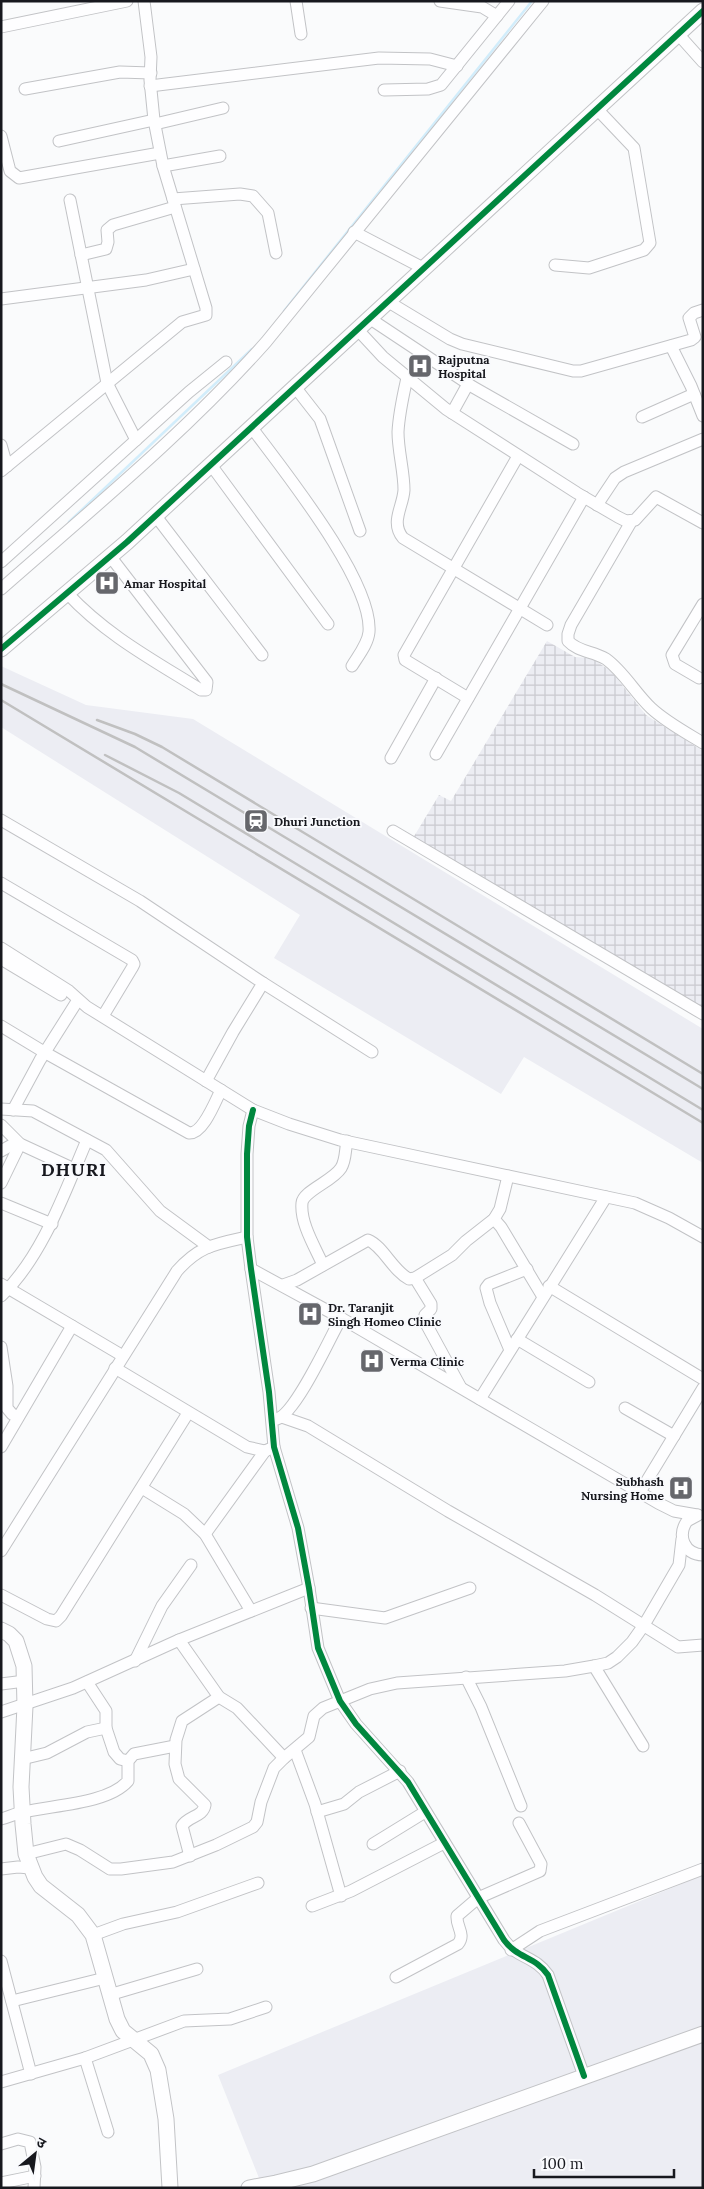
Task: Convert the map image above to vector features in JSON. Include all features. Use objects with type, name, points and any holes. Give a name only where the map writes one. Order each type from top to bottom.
[{"type":"street","points":[[1,27],[126,1]]},
{"type":"street","points":[[4,469],[182,322],[206,315],[206,308],[160,153],[150,86],[151,58],[144,1]]},
{"type":"street","points":[[296,1],[301,34]]},
{"type":"street","points":[[440,1],[482,7],[497,16]]},
{"type":"street","points":[[384,90],[438,87],[508,1]]},
{"type":"street","points":[[1,589],[129,476],[234,378],[266,342],[543,1]]},
{"type":"street","points":[[1,649],[110,556],[252,428],[387,301],[425,269],[703,11]]},
{"type":"street","points":[[678,34],[703,62]]},
{"type":"street","points":[[150,86],[379,58],[430,60],[457,66]]},
{"type":"street","points":[[26,89],[115,72],[150,73]]},
{"type":"street","points":[[59,140],[224,108]]},
{"type":"street","points":[[555,265],[589,268],[644,250],[650,243],[634,148],[597,109]]},
{"type":"street","points":[[1,136],[7,175],[19,178],[160,153]]},
{"type":"street","points":[[163,166],[220,156]]},
{"type":"street","points":[[81,255],[106,249],[108,242],[107,230],[113,225],[174,203],[240,194],[253,196],[268,213],[276,253]]},
{"type":"street","points":[[70,200],[107,383],[136,440]]},
{"type":"street","points":[[354,232],[425,269]]},
{"type":"street","points":[[1,299],[146,280],[194,269]]},
{"type":"street","points":[[387,301],[450,339],[462,344],[573,371],[582,371],[694,339],[689,318],[694,313],[703,310]]},
{"type":"street","points":[[369,318],[468,384],[572,444]]},
{"type":"street","points":[[357,330],[383,357],[452,413],[597,505],[631,522]]},
{"type":"street","points":[[670,346],[703,416]]},
{"type":"street","points":[[1,562],[226,362]]},
{"type":"street","points":[[408,378],[400,413],[398,433],[404,487],[403,500],[397,515],[398,532],[403,538],[547,625]]},
{"type":"street","points":[[452,413],[468,384]]},
{"type":"street","points":[[295,387],[320,419],[360,531]]},
{"type":"street","points":[[642,417],[694,394]]},
{"type":"street","points":[[252,428],[317,518],[356,581],[364,603],[369,634],[352,666]]},
{"type":"street","points":[[597,505],[615,478],[624,472],[703,439]]},
{"type":"street","points":[[1,445],[4,469]]},
{"type":"street","points":[[468,698],[406,660],[404,654],[518,456]]},
{"type":"street","points":[[211,464],[328,624]]},
{"type":"street","points":[[436,754],[584,497]]},
{"type":"street","points":[[703,523],[656,497],[631,522],[571,625],[568,634],[568,641],[574,648],[606,659],[651,708],[703,743]]},
{"type":"street","points":[[155,515],[262,656]]},
{"type":"street","points":[[67,593],[88,615],[112,634],[201,690],[206,690],[207,682],[110,556]]},
{"type":"street","points":[[699,678],[675,664],[672,655],[703,604]]},
{"type":"street","points":[[391,758],[436,678]]},
{"type":"street","points":[[1,820],[140,901],[263,983],[372,1052]]},
{"type":"street","points":[[393,831],[703,1014]]},
{"type":"street","points":[[1,883],[132,960],[134,964],[132,968],[103,1016]]},
{"type":"street","points":[[1,948],[69,991],[82,1005]]},
{"type":"street","points":[[1,959],[103,1016],[252,1110],[319,1135],[347,1142],[635,1203],[649,1208],[703,1237]]},
{"type":"street","points":[[206,1081],[263,983]]},
{"type":"street","points":[[7,1109],[44,1052],[82,1005]]},
{"type":"street","points":[[1,1026],[189,1133],[194,1133],[200,1129],[221,1090]]},
{"type":"street","points":[[7,1109],[33,1111],[87,1140],[114,1158],[160,1211],[209,1247]]},
{"type":"street","points":[[205,1534],[269,1449],[277,1419],[247,1237],[247,1154],[252,1110]]},
{"type":"street","points":[[1,1125],[18,1143],[74,1169]]},
{"type":"street","points":[[87,1140],[52,1224],[4,1289],[123,1356]]},
{"type":"street","points":[[323,1265],[308,1230],[302,1204],[305,1196],[321,1186],[340,1169],[344,1161],[347,1142]]},
{"type":"street","points":[[1,1151],[18,1143]]},
{"type":"street","points":[[1,1184],[18,1143]]},
{"type":"street","points":[[283,1285],[368,1240],[374,1244],[401,1274],[409,1279],[415,1278],[452,1255],[466,1241],[494,1220],[500,1209],[508,1176]]},
{"type":"street","points":[[480,1399],[606,1197]]},
{"type":"street","points":[[1,1202],[52,1224]]},
{"type":"street","points":[[494,1220],[501,1227],[542,1297]]},
{"type":"street","points":[[1,1551],[177,1271],[194,1253],[247,1237]]},
{"type":"street","points":[[251,1269],[341,1318],[674,1511],[700,1515]]},
{"type":"street","points":[[510,1350],[490,1303],[486,1288],[489,1284],[527,1269]]},
{"type":"street","points":[[415,1278],[431,1304],[431,1308],[425,1315],[424,1320],[461,1387]]},
{"type":"street","points":[[549,1286],[703,1379]]},
{"type":"street","points":[[277,1419],[287,1413],[303,1389],[341,1318]]},
{"type":"street","points":[[1,1447],[9,1416],[72,1326]]},
{"type":"street","points":[[517,1339],[589,1382]]},
{"type":"street","points":[[1,1347],[7,1386],[6,1404],[9,1416]]},
{"type":"street","points":[[115,1368],[247,1447],[269,1449]]},
{"type":"street","points":[[640,1492],[703,1388]]},
{"type":"street","points":[[624,1408],[674,1436]]},
{"type":"street","points":[[1,1595],[47,1619],[58,1620],[103,1552],[188,1412]]},
{"type":"street","points":[[277,1419],[300,1422],[308,1426],[678,1647],[703,1645]]},
{"type":"street","points":[[269,1449],[295,1516],[318,1648],[340,1701],[356,1724],[400,1771],[511,1950],[537,1963],[548,1975],[584,2076]]},
{"type":"street","points":[[142,1488],[172,1505],[205,1534],[251,1611]]},
{"type":"street","points":[[674,1511],[682,1536],[689,1550],[703,1555]]},
{"type":"street","points":[[1,1869],[18,1867],[66,1844],[80,1850],[106,1867],[115,1869],[172,1862],[190,1856],[253,1827],[257,1822],[261,1802],[274,1768],[309,1737],[312,1722],[317,1711],[383,1686],[412,1681],[550,1672],[594,1666],[608,1662],[617,1657],[632,1642],[644,1625],[679,1565],[682,1557],[682,1536],[687,1521],[700,1515]]},
{"type":"street","points":[[679,1565],[703,1555]]},
{"type":"street","points":[[135,1661],[162,1606],[191,1565]]},
{"type":"street","points":[[1,1712],[25,1706],[87,1682],[179,1640],[309,1588]]},
{"type":"street","points":[[311,1608],[385,1618],[470,1588]]},
{"type":"street","points":[[1,1630],[9,1634],[16,1641],[24,1666],[25,1706],[22,1812],[28,1861],[41,1886],[78,1915],[93,1935],[117,2019],[123,2031],[151,2054],[158,2070],[166,2119],[170,2188]]},
{"type":"street","points":[[179,1640],[219,1697],[238,1708],[284,1758]]},
{"type":"street","points":[[594,1666],[643,1746]]},
{"type":"street","points":[[466,1677],[481,1707],[521,1806]]},
{"type":"street","points":[[1,1684],[24,1681]]},
{"type":"street","points":[[87,1682],[106,1711],[108,1738],[117,1755],[128,1761]]},
{"type":"street","points":[[190,1856],[182,1826],[187,1820],[201,1813],[205,1805],[179,1779],[175,1764],[179,1727],[182,1721],[219,1697]]},
{"type":"street","points":[[22,1759],[47,1753],[87,1732],[106,1728]]},
{"type":"street","points":[[1,1819],[22,1812],[85,1800],[113,1792],[128,1781],[128,1761],[134,1754],[176,1746]]},
{"type":"street","points":[[295,1750],[317,1812],[341,1896]]},
{"type":"street","points":[[317,1812],[344,1804],[359,1792],[400,1771]]},
{"type":"street","points":[[372,1844],[425,1812]]},
{"type":"street","points":[[396,1977],[458,1944],[462,1932],[457,1921],[458,1916],[478,1898],[540,1871],[541,1864],[519,1823]]},
{"type":"street","points":[[312,1906],[341,1896],[444,1843]]},
{"type":"street","points":[[511,1950],[540,1931],[702,1872]]},
{"type":"street","points":[[93,1935],[123,1924],[178,1912],[258,1883]]},
{"type":"street","points":[[1,1961],[31,2074]]},
{"type":"street","points":[[110,1995],[197,1969]]},
{"type":"street","points":[[12,2001],[105,1978]]},
{"type":"street","points":[[1,2082],[84,2058],[132,2039],[184,2022],[230,2019],[266,2007]]},
{"type":"street","points":[[249,2188],[276,2184],[313,2174],[703,2034]]},
{"type":"street","points":[[84,2058],[108,2132]]},
{"type":"street","points":[[1,2144],[18,2139],[30,2142],[34,2156],[34,2188]]},
{"type":"street","points":[[1,2183],[34,2176]]},
{"type":"shaded area","points":[[547,641],[575,657],[591,658],[611,671],[646,715],[703,751],[703,1009],[413,838],[439,795],[451,801]]},
{"type":"shaded area","name":"Dhuri Junction","points":[[1,666],[86,705],[193,719],[703,1029],[703,1163],[524,1057],[501,1094],[274,958],[300,915],[1,727]]},
{"type":"shaded area","points":[[703,1875],[703,2188],[263,2188],[218,2075]]},
{"type":"waterway","points":[[284,311],[532,1]]},
{"type":"waterway","points":[[69,522],[252,349]]},
{"type":"railway","points":[[1,684],[135,747],[703,1089]]},
{"type":"railway","points":[[1,700],[703,1123]]},
{"type":"railway","points":[[97,720],[135,734],[162,747],[703,1074]]},
{"type":"railway","points":[[105,755],[179,793],[703,1110]]},
{"type":"cycle path","points":[[1,649],[127,542],[703,11]]},
{"type":"cycle path","points":[[253,1110],[249,1126],[247,1154],[247,1237],[269,1392],[274,1447],[298,1528],[318,1648],[340,1701],[356,1724],[408,1782],[504,1940],[515,1951],[538,1964],[548,1975],[584,2076]]},
{"type":"place","name":"Rajputna Hospital","points":[[420,366]]},
{"type":"place","name":"Amar Hospital","points":[[107,583]]},
{"type":"place","name":"Dhuri Junction","points":[[256,821]]},
{"type":"place","name":"Dr. Taranjit Singh Homeo Clinic","points":[[310,1314]]},
{"type":"place","name":"Verma Clinic","points":[[372,1361]]},
{"type":"place","name":"Subhash Nursing Home","points":[[681,1488]]},
{"type":"district","name":"DHURI","points":[[74,1169]]}]
